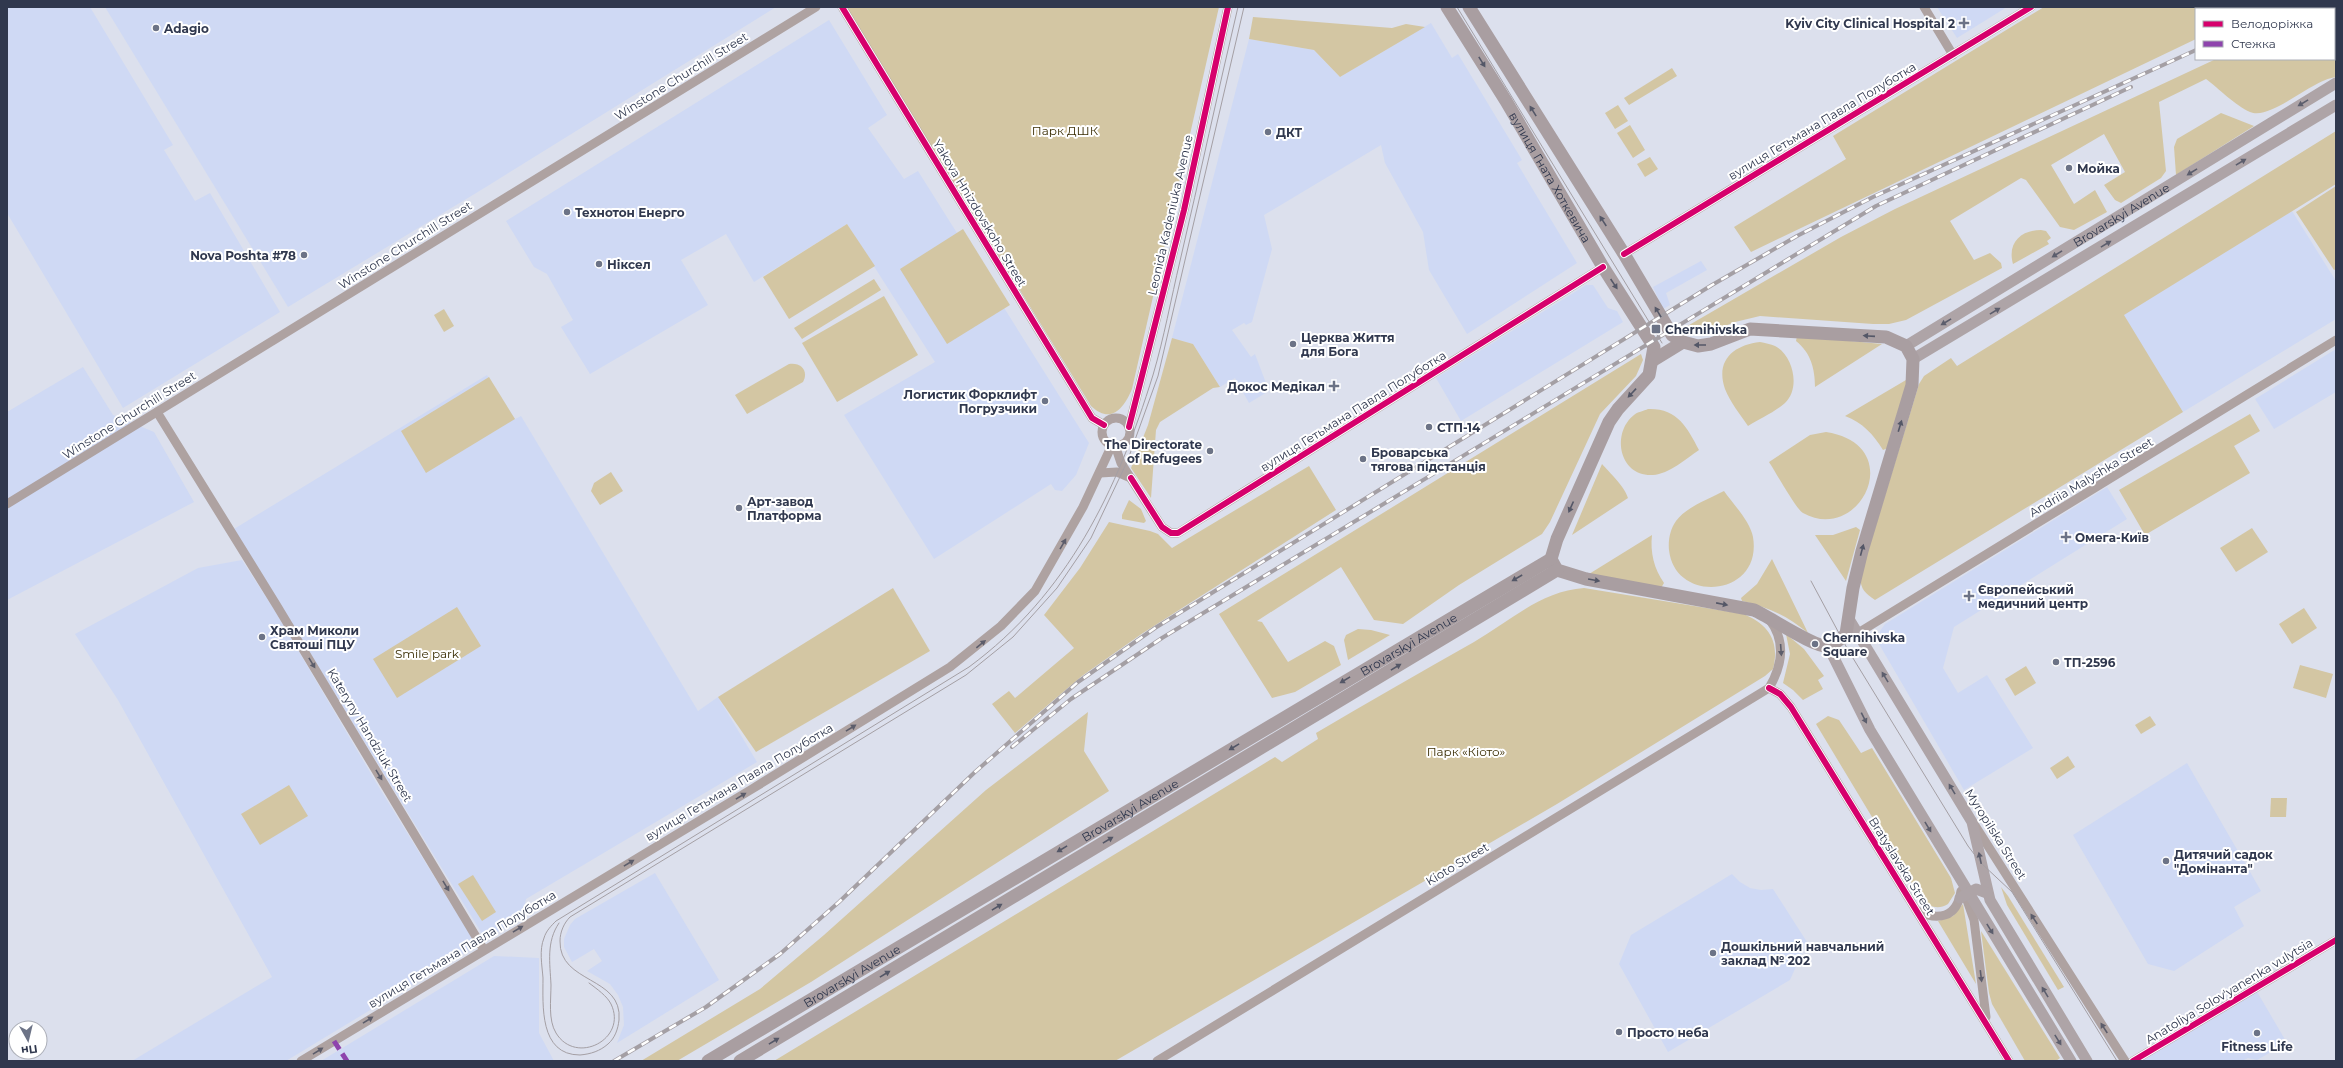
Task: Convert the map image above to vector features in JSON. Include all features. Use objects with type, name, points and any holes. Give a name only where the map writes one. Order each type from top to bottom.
[{"type":"highway","name":"вулиця Гната Хоткевича","points":[[1447,7],[1506,101],[1603,267],[1654,347],[1652,361]]},
{"type":"highway","name":"вулиця Гната Хоткевича","points":[[1468,7],[1624,254],[1644,289],[1677,339]]},
{"type":"highway","points":[[1764,328],[1886,337],[1906,346],[1913,360],[1912,385],[1862,551],[1853,588],[1846,634],[1842,638],[1828,646],[1807,640],[1766,615],[1754,610],[1586,579],[1554,564],[1557,539],[1609,422],[1618,409],[1648,375],[1652,361],[1677,339],[1698,346],[1711,344],[1738,332],[1764,328]]},
{"type":"highway","name":"Brovarskyi Avenue","points":[[708,1061],[1554,564]]},
{"type":"highway","name":"Brovarskyi Avenue","points":[[740,1061],[1554,564]]},
{"type":"main road","name":"Brovarskyi Avenue","points":[[1906,346],[2336,83]]},
{"type":"main road","name":"Brovarskyi Avenue","points":[[1913,360],[2336,105]]},
{"type":"main road","name":"Myropilska Street","points":[[1849,619],[1972,822]]},
{"type":"main road","name":"Bratyslavska Street","points":[[1828,646],[1870,730],[1963,892],[2071,1061]]},
{"type":"main road","points":[[1972,822],[1987,894],[2088,1061]]},
{"type":"main road","points":[[1963,892],[1976,889],[1987,894]]},
{"type":"street","name":"Winstone Churchill Street","points":[[7,504],[816,7]]},
{"type":"street","name":"Yakova Hnizdovskoho Street","points":[[842,7],[1092,418],[1104,425]]},
{"type":"street","name":"Leonida Kadeniuka Avenue","points":[[1129,428],[1184,210],[1228,7]]},
{"type":"street","points":[[1924,7],[1953,55]]},
{"type":"street","name":"вулиця Гетьмана Павла Полуботка","points":[[1624,254],[2031,7]]},
{"type":"street","name":"вулиця Гетьмана Павла Полуботка","points":[[1114,445],[1121,463],[1162,527],[1171,533],[1178,533],[1603,267]]},
{"type":"street","name":"Andriia Malyshka Street","points":[[1858,633],[2336,340]]},
{"type":"street","name":"Kateryny Handziuk Street","points":[[157,412],[277,606],[484,950]]},
{"type":"street","points":[[1120,418],[1129,428],[1127,440],[1114,445],[1104,438],[1104,425],[1111,419],[1120,418]]},
{"type":"street","name":"вулиця Гетьмана Павла Полуботка","points":[[301,1061],[752,789],[967,655],[1001,626],[1035,591],[1079,515],[1114,445]]},
{"type":"street","points":[[1100,473],[1117,472],[1132,478]]},
{"type":"street","points":[[1766,615],[1774,625],[1781,650],[1781,663],[1769,688]]},
{"type":"street","name":"Bratyslavska Street","points":[[1769,688],[1780,694],[1791,707],[2010,1061]]},
{"type":"street","name":"Kioto Street","points":[[1157,1061],[1168,1058],[1769,688]]},
{"type":"street","name":"Myropilska Street","points":[[1972,822],[2125,1061]]},
{"type":"street","points":[[1917,911],[1939,918],[1948,914],[1955,907],[1963,892]]},
{"type":"street","name":"Bratyslavska Street","points":[[1963,892],[1974,920],[1986,1021]]},
{"type":"street","name":"Anatoliya Solov'yanenka vulytsia","points":[[2133,1061],[2336,940]]},
{"type":"shaded area","points":[[7,7],[90,7],[173,145],[164,150],[195,201],[210,193],[280,312],[123,408],[7,213]]},
{"type":"shaded area","points":[[105,7],[776,7],[486,187],[288,307]]},
{"type":"shaded area","name":"Kyiv City Clinical Hospital 2","points":[[1937,7],[2007,7],[1957,38]]},
{"type":"shaded area","points":[[829,20],[887,115],[868,128],[904,179],[918,171],[1089,443],[1076,475],[1062,491],[1055,490],[1051,484],[934,559],[844,415],[935,362],[847,224],[754,282],[726,234],[681,260],[708,305],[590,374],[561,327],[573,320],[547,274],[534,267],[506,221]]},
{"type":"shaded area","points":[[1431,23],[1452,58],[1458,54],[1522,160],[1517,163],[1577,263],[1467,334],[1429,270],[1423,232],[1385,163],[1381,145],[1264,215],[1272,249],[1252,322],[1246,325],[1244,323],[1232,330],[1251,357],[1255,354],[1269,391],[1249,403],[1235,378],[1220,387],[1193,344],[1172,338],[1249,39],[1314,50],[1340,77]]},
{"type":"shaded area","points":[[2292,211],[2336,281],[2336,319],[2183,412],[2123,315]]},
{"type":"shaded area","points":[[1701,261],[1707,270],[1666,293],[1670,305],[1663,309],[1653,287]]},
{"type":"shaded area","points":[[1586,285],[1593,285],[1608,308],[1617,311],[1623,322],[1461,421],[1436,378]]},
{"type":"shaded area","points":[[2336,349],[2336,392],[2274,429],[2255,399]]},
{"type":"shaded area","points":[[83,367],[113,415],[154,432],[194,502],[7,600],[7,412]]},
{"type":"shaded area","points":[[487,375],[515,419],[521,416],[698,711],[718,697],[757,762],[526,899],[522,918],[487,938],[484,937],[234,529]]},
{"type":"shaded area","points":[[2107,487],[2127,519],[1954,627],[1943,668],[1958,693],[1987,675],[2033,748],[1964,790],[1879,644],[1880,631],[1885,624]]},
{"type":"shaded area","points":[[242,560],[272,606],[377,784],[472,938],[473,944],[471,949],[286,1061],[132,1061],[272,977],[118,700],[75,634],[198,568]]},
{"type":"shaded area","name":"Дитячий садок \"Домінанта\"","points":[[2187,763],[2261,891],[2234,907],[2244,926],[2174,971],[2148,964],[2073,835]]},
{"type":"shaded area","points":[[655,873],[719,980],[617,1043],[624,1025],[623,1007],[618,995],[610,984],[587,971],[602,961],[594,949],[572,962],[564,947],[564,939],[570,925],[575,919]]},
{"type":"shaded area","name":"Дошкільний навчальний заклад № 202","points":[[1732,874],[1740,882],[1750,888],[1761,890],[1773,889],[1807,942],[1790,980],[1668,1052],[1619,964],[1631,935]]},
{"type":"shaded area","points":[[494,956],[539,958],[539,1033],[554,1061],[321,1061]]},
{"type":"shaded area","points":[[2256,990],[2287,1043],[2257,1060],[2248,1058],[2242,1061],[2138,1061]]},
{"type":"green space","name":"Парк ДШК","points":[[846,7],[1219,7],[1132,389],[1121,408],[1116,412],[1105,414],[1098,412],[1091,406]]},
{"type":"green space","points":[[2044,7],[2264,7],[2195,8],[2195,39],[1751,252],[1734,227],[1846,159],[1833,136]]},
{"type":"green space","points":[[2336,7],[2336,77],[2315,85],[2280,106],[2269,111],[2259,113],[2250,112],[2239,106],[2206,79],[2159,102],[2166,171],[2161,178],[2121,203],[2115,200],[2104,185],[2125,172],[2104,134],[2051,165],[2074,204],[2095,190],[2107,212],[2074,230],[2060,227],[2026,180],[2021,178],[1950,221],[1974,260],[1990,253],[2001,263],[2002,268],[1906,320],[1889,324],[1873,324],[1760,316],[1735,322],[1705,334],[1691,332],[1684,328],[1841,237],[1895,209],[2214,60],[2335,60],[2335,8],[2325,8]]},
{"type":"green space","points":[[1253,17],[1392,28],[1406,24],[1425,27],[1340,77],[1314,50],[1249,39]]},
{"type":"green space","points":[[1672,68],[1677,76],[1629,105],[1624,98]]},
{"type":"green space","points":[[1618,105],[1628,121],[1615,129],[1605,113]]},
{"type":"green space","points":[[2221,113],[2254,126],[2176,175],[2174,147],[2177,139]]},
{"type":"green space","points":[[1630,125],[1645,150],[1633,158],[1617,133]]},
{"type":"green space","points":[[2336,131],[2336,184],[2124,315],[2183,412],[1875,600],[1866,593],[1861,585],[1860,577],[1919,384],[1924,376],[1951,358],[1957,366]]},
{"type":"green space","points":[[1650,157],[1658,169],[1645,177],[1637,164]]},
{"type":"green space","points":[[2336,186],[2336,269],[2334,270],[2296,212]]},
{"type":"green space","points":[[847,224],[875,266],[789,319],[763,277]]},
{"type":"green space","points":[[963,229],[1010,305],[947,344],[900,269]]},
{"type":"green space","points":[[2041,230],[2046,231],[2051,238],[2047,241],[2049,244],[2013,264],[2012,250],[2017,239],[2027,232]]},
{"type":"green space","points":[[874,279],[881,290],[802,339],[794,328]]},
{"type":"green space","points":[[884,296],[918,355],[837,402],[802,343]]},
{"type":"green space","points":[[444,309],[454,326],[444,332],[434,315]]},
{"type":"green space","points":[[1797,336],[1882,344],[1815,387],[1813,368],[1809,356],[1796,341]]},
{"type":"green space","points":[[1172,338],[1193,344],[1220,387],[1213,388],[1160,422],[1156,430],[1151,498],[1131,468],[1148,425]]},
{"type":"green space","points":[[1760,342],[1775,346],[1781,350],[1786,357],[1793,372],[1793,389],[1790,397],[1785,403],[1748,426],[1727,394],[1723,379],[1723,370],[1725,362],[1735,351],[1742,347]]},
{"type":"green space","points":[[1641,354],[1643,360],[1636,376],[1600,414],[1550,522],[1542,534],[1459,585],[1403,624],[1374,620],[1341,567],[1257,621],[1262,622],[1288,662],[1325,641],[1334,646],[1341,665],[1295,692],[1272,698],[1219,614]]},
{"type":"green space","points":[[789,364],[797,364],[803,368],[805,378],[803,382],[747,414],[735,395]]},
{"type":"green space","points":[[489,377],[515,419],[426,473],[401,431]]},
{"type":"green space","points":[[1906,380],[1908,384],[1888,448],[1883,450],[1867,430],[1857,422],[1845,416]]},
{"type":"green space","points":[[1648,409],[1667,412],[1674,415],[1680,420],[1690,434],[1699,450],[1671,469],[1653,475],[1641,474],[1632,469],[1626,462],[1622,452],[1621,442],[1622,432],[1627,423],[1635,414]]},
{"type":"green space","points":[[2250,414],[2260,431],[2234,446],[2250,473],[2145,535],[2119,490]]},
{"type":"green space","points":[[1826,432],[1851,441],[1865,455],[1870,472],[1867,489],[1857,505],[1842,516],[1824,519],[1803,513],[1800,510],[1769,462],[1810,435]]},
{"type":"green space","points":[[1602,464],[1621,485],[1628,498],[1572,535]]},
{"type":"green space","points":[[1309,466],[1336,510],[1143,633],[1082,676],[1015,733],[992,704],[1009,691],[1015,698],[1074,648],[1044,615],[1080,568],[1109,522],[1158,534],[1172,548]]},
{"type":"green space","points":[[611,472],[623,491],[600,505],[591,491],[594,483]]},
{"type":"green space","points":[[1724,491],[1745,519],[1751,531],[1753,537],[1753,557],[1745,572],[1732,582],[1717,587],[1701,586],[1686,580],[1675,568],[1669,550],[1670,535],[1672,528],[1680,516],[1698,504]]},
{"type":"green space","points":[[1129,500],[1141,509],[1146,521],[1144,523],[1122,519],[1122,515]]},
{"type":"green space","points":[[1856,527],[1860,530],[1846,581],[1815,535],[1833,535]]},
{"type":"green space","points":[[2252,528],[2268,552],[2236,572],[2220,548]]},
{"type":"green space","points":[[1652,535],[1654,560],[1664,583],[1661,588],[1589,574]]},
{"type":"green space","points":[[1772,559],[1808,633],[1777,613],[1742,601],[1741,598],[1757,584]]},
{"type":"green space","points":[[893,588],[930,651],[756,752],[718,697]]},
{"type":"green space","name":"Парк «Кіото»","points":[[1584,588],[1743,614],[1760,623],[1770,635],[1775,650],[1773,669],[1765,676],[1557,804],[1115,1061],[774,1061],[1275,757],[1282,762],[1318,739],[1316,733],[1474,642],[1526,608],[1568,590]]},
{"type":"green space","name":"Smile park","points":[[457,607],[481,646],[397,698],[373,659]]},
{"type":"green space","points":[[2304,608],[2317,628],[2292,644],[2279,624]]},
{"type":"green space","points":[[1358,629],[1371,630],[1390,635],[1348,660],[1344,640],[1346,635]]},
{"type":"green space","points":[[1786,634],[1804,649],[1824,676],[1818,680],[1823,689],[1803,700],[1783,683],[1790,654]]},
{"type":"green space","points":[[2300,665],[2333,674],[2326,698],[2293,688]]},
{"type":"green space","points":[[2026,666],[2036,683],[2015,696],[2005,679]]},
{"type":"green space","points":[[1088,712],[1084,751],[1109,791],[811,982],[677,1061],[641,1061],[760,989],[824,935],[986,790]]},
{"type":"green space","points":[[1828,716],[1839,720],[1861,753],[1872,748],[1951,878],[1955,893],[1948,904],[1941,907],[1934,907],[1922,900],[1816,724]]},
{"type":"green space","points":[[2150,716],[2156,725],[2141,734],[2135,725]]},
{"type":"green space","points":[[2068,756],[2075,767],[2057,779],[2050,768]]},
{"type":"green space","points":[[289,785],[308,816],[260,845],[241,814]]},
{"type":"green space","points":[[2271,798],[2287,798],[2286,817],[2270,817]]},
{"type":"green space","points":[[473,875],[496,912],[482,921],[458,884]]},
{"type":"green space","points":[[2001,887],[2064,987],[2058,990],[2007,905]]},
{"type":"green space","points":[[1963,904],[1976,984],[1938,921],[1953,916]]},
{"type":"green space","points":[[1981,931],[2060,1058],[2056,1061],[2025,1061],[1992,1004],[1989,993]]},
{"type":"tram line","points":[[1238,7],[1164,333],[1153,375],[1139,418],[1123,459],[1105,499],[1085,537],[1061,573],[1034,607],[1004,638],[969,667],[556,921],[545,935],[542,943],[541,958],[546,1027],[550,1038],[557,1047],[567,1053],[580,1055],[599,1050],[613,1039],[619,1020],[618,1006],[611,995],[602,987],[569,965],[562,955],[560,941],[561,934],[564,925],[570,917],[966,675],[1013,637],[1057,588],[1091,538],[1127,462],[1158,376],[1244,7]]},
{"type":"tram line","points":[[1457,7],[1662,343]]},
{"type":"tram line","points":[[1811,581],[1848,650],[1968,846],[1981,863],[2012,892],[2117,1061]]},
{"type":"tram line","points":[[559,923],[550,945],[551,1016],[553,1028],[556,1033],[565,1043],[575,1047],[587,1048],[597,1044],[606,1037],[612,1028],[614,1017],[611,1004],[604,995],[589,983]]},
{"type":"railway","points":[[614,1061],[706,1007],[780,954],[839,902],[975,772],[1078,682],[1155,628],[1712,285],[1797,236],[1873,197],[2195,50]]},
{"type":"railway","points":[[1012,747],[1071,699],[1162,638],[1876,206],[2131,87]]},
{"type":"marked path","points":[[334,1041],[347,1061]]},
{"type":"cycle path","points":[[842,7],[1092,418],[1104,425]]},
{"type":"cycle path","points":[[1129,427],[1184,210],[1228,7]]},
{"type":"cycle path","points":[[1624,254],[2031,7]]},
{"type":"cycle path","points":[[1131,478],[1162,527],[1171,533],[1178,533],[1603,267]]},
{"type":"cycle path","points":[[1769,688],[1780,694],[1791,707],[2009,1061]]},
{"type":"cycle path","points":[[2133,1061],[2336,940]]},
{"type":"place","name":"Kyiv City Clinical Hospital 2","points":[[1964,23]]},
{"type":"place","name":"Adagio","points":[[156,28]]},
{"type":"place","name":"ДКТ","points":[[1268,132]]},
{"type":"place","name":"Мойка","points":[[2069,168]]},
{"type":"place","name":"Технотон Енерго","points":[[567,212]]},
{"type":"place","name":"Nova Poshta #78","points":[[304,255]]},
{"type":"place","name":"Ніксел","points":[[599,264]]},
{"type":"place","name":"Chernihivska","points":[[1656,329]]},
{"type":"place","name":"Церква Життя для Бога","points":[[1293,344]]},
{"type":"place","name":"Докос Медікал","points":[[1334,386]]},
{"type":"place","name":"Логистик Форклифт Погрузчики","points":[[1045,401]]},
{"type":"place","name":"СТП-14","points":[[1429,427]]},
{"type":"place","name":"The Directorate of Refugees","points":[[1210,451]]},
{"type":"place","name":"Броварська тягова підстанція","points":[[1363,459]]},
{"type":"place","name":"Арт-завод Платформа","points":[[739,508]]},
{"type":"place","name":"Омега-Київ","points":[[2066,537]]},
{"type":"place","name":"Європейський медичний центр","points":[[1969,596]]},
{"type":"place","name":"Храм Миколи Святоші ПЦУ","points":[[262,637]]},
{"type":"place","name":"Chernihivska Square","points":[[1815,644]]},
{"type":"place","name":"ТП-2596","points":[[2056,662]]},
{"type":"place","name":"Дитячий садок \"Домінанта\"","points":[[2166,861]]},
{"type":"place","name":"Дошкільний навчальний заклад № 202","points":[[1713,953]]},
{"type":"place","name":"Просто неба","points":[[1619,1032]]},
{"type":"place","name":"Fitness Life","points":[[2257,1033]]}]
